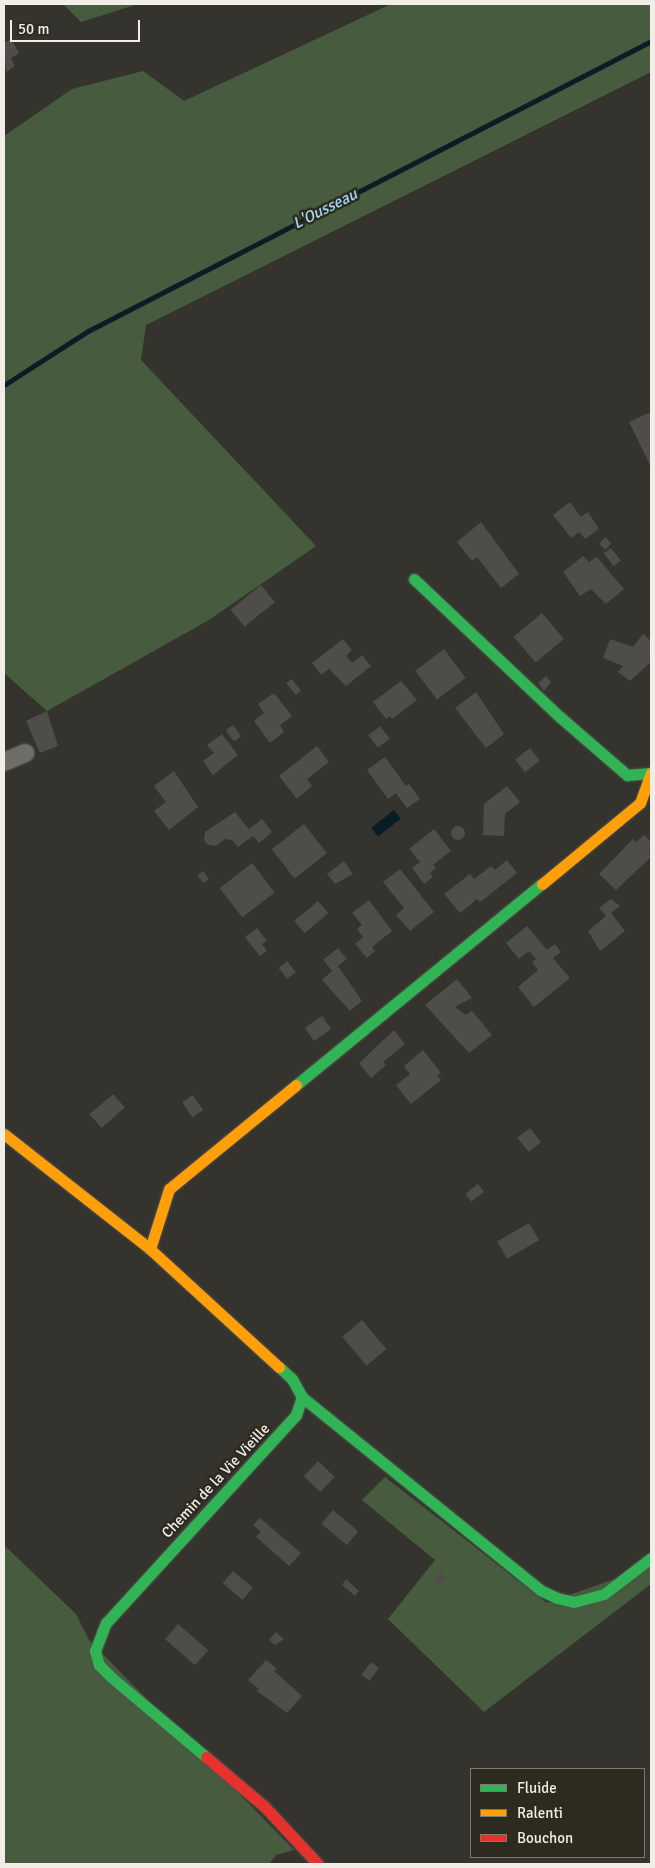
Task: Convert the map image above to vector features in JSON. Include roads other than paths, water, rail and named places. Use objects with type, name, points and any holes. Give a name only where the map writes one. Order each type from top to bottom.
[{"type":"street","points":[[150,1249],[169,1189],[640,804],[651,773],[627,775],[560,717],[414,579]]},
{"type":"street","points":[[4,762],[25,753]]},
{"type":"street","points":[[4,1134],[150,1249],[292,1379],[302,1397],[540,1590],[557,1598],[574,1602],[604,1594],[651,1558]]},
{"type":"street","name":"Chemin de la Vie Vieille","points":[[302,1397],[296,1415],[272,1444],[106,1623],[95,1651],[99,1664],[111,1677],[265,1807],[318,1864]]},
{"type":"water","points":[[394,810],[401,819],[378,837],[371,828]]},
{"type":"waterway","name":"L'Ousseau","points":[[4,385],[88,331],[651,41]]}]
